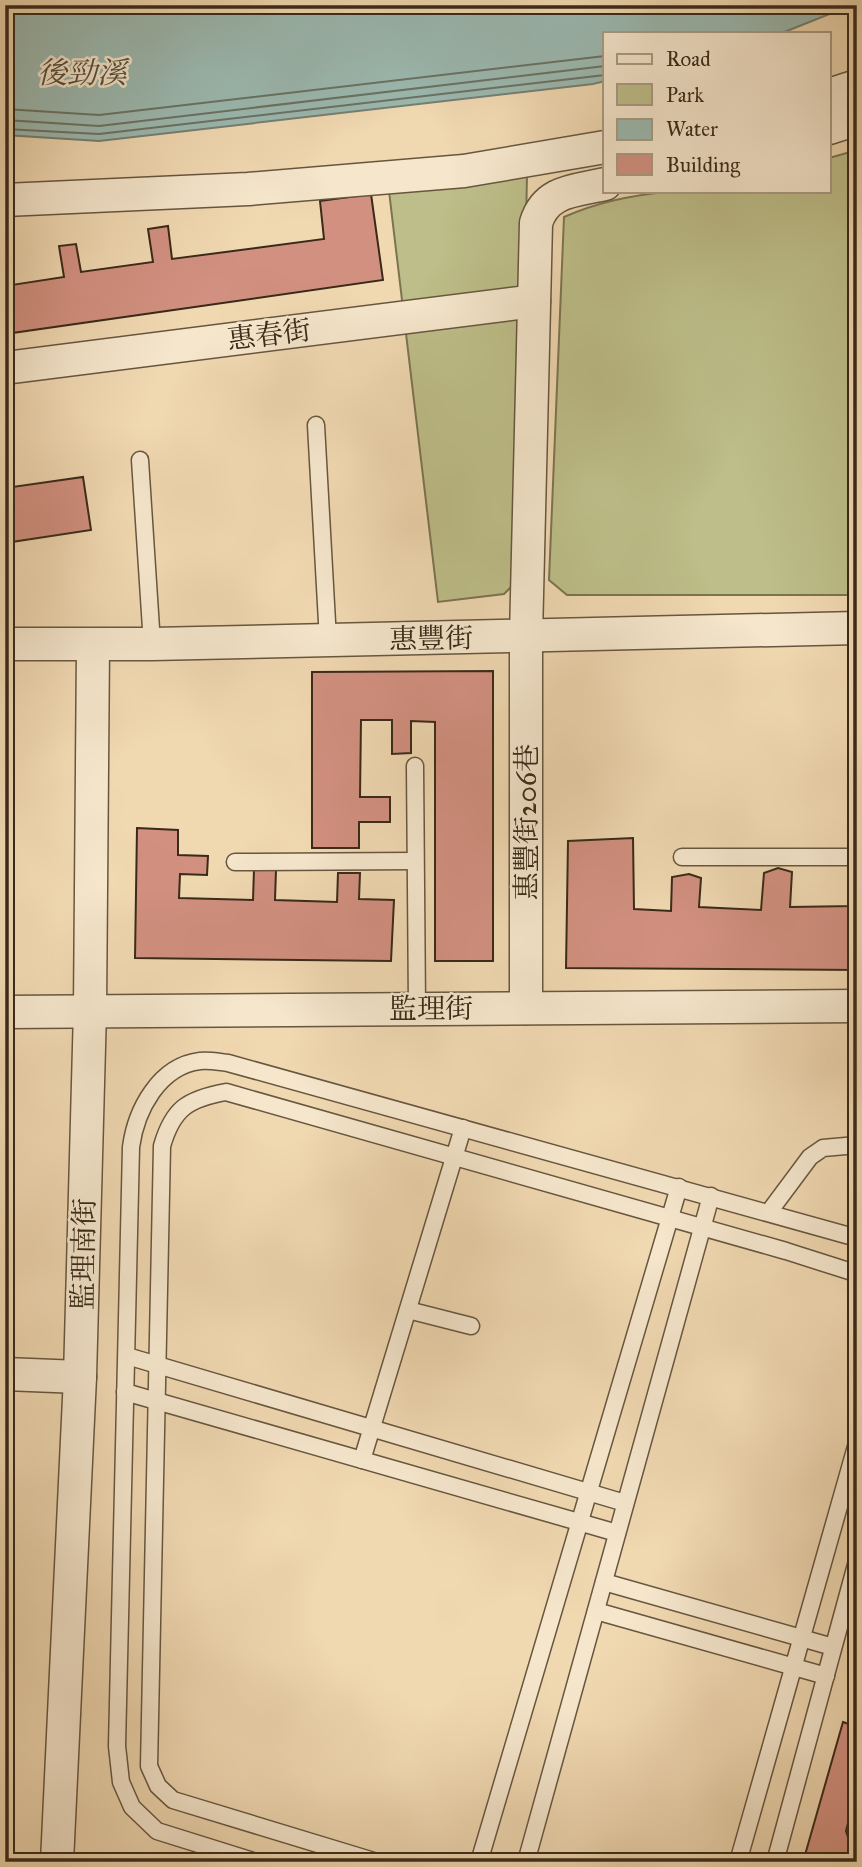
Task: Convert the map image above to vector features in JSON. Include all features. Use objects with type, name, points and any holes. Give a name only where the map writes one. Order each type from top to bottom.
[{"type":"street","points":[[830,94],[857,86]]},
{"type":"street","points":[[830,128],[857,119]]},
{"type":"street","points":[[5,200],[248,189],[464,171],[603,147]]},
{"type":"street","name":"惠豐街206巷","points":[[526,1007],[526,636],[535,240],[541,208],[553,197],[603,184]]},
{"type":"street","name":"惠春街","points":[[5,368],[534,301]]},
{"type":"street","name":"惠豐街","points":[[5,644],[152,645],[857,628]]},
{"type":"street","name":"監理南街","points":[[57,1862],[80,1377],[90,1010],[93,646]]},
{"type":"street","name":"監理街","points":[[5,1012],[857,1006]]},
{"type":"street","points":[[5,1374],[80,1377]]},
{"type":"lane","points":[[316,425],[328,640]]},
{"type":"lane","points":[[140,460],[152,645]]},
{"type":"lane","points":[[415,766],[417,1008]]},
{"type":"lane","points":[[682,857],[857,857]]},
{"type":"lane","points":[[235,862],[415,861]]},
{"type":"lane","points":[[256,1862],[157,1831],[132,1807],[121,1782],[117,1745],[133,1130],[142,1103],[180,1066],[201,1061],[228,1063],[857,1238]]},
{"type":"lane","points":[[377,1862],[173,1800],[158,1786],[149,1766],[162,1146],[169,1121],[186,1105],[204,1096],[226,1092],[702,1227],[852,1272],[857,1278]]},
{"type":"lane","points":[[362,1460],[463,1128]]},
{"type":"lane","points":[[769,1212],[810,1157],[823,1148],[857,1145]]},
{"type":"lane","points":[[479,1862],[679,1187]]},
{"type":"lane","points":[[526,1862],[711,1196]]},
{"type":"lane","points":[[408,1310],[471,1326]]},
{"type":"lane","points":[[127,1356],[625,1503]]},
{"type":"lane","points":[[125,1392],[617,1533]]},
{"type":"lane","points":[[738,1862],[857,1443]]},
{"type":"lane","points":[[775,1862],[857,1561]]},
{"type":"lane","points":[[604,1582],[833,1647]]},
{"type":"lane","points":[[596,1611],[826,1676]]},
{"type":"green space","points":[[857,150],[857,595],[567,595],[549,580],[564,217],[595,205],[661,193],[830,192],[830,158]]},
{"type":"green space","points":[[527,175],[519,579],[504,594],[438,602],[389,191]]},
{"type":"water","name":"後勁溪","points":[[5,5],[852,5],[784,32],[603,32],[603,82],[593,84],[99,141],[5,135]]},
{"type":"building","points":[[371,194],[383,280],[5,334],[5,286],[64,277],[59,246],[76,244],[81,272],[153,262],[148,229],[168,226],[172,259],[324,239],[320,201]]},
{"type":"building","points":[[83,477],[91,530],[5,543],[5,488]]},
{"type":"building","points":[[493,671],[493,961],[435,961],[435,722],[411,721],[411,753],[392,754],[392,720],[361,720],[360,797],[390,797],[390,822],[359,822],[359,848],[312,848],[312,672]]},
{"type":"building","points":[[137,828],[178,830],[178,855],[208,856],[207,875],[180,874],[179,898],[253,900],[254,869],[276,870],[275,900],[337,902],[338,873],[360,873],[359,899],[394,900],[391,961],[135,958]]},
{"type":"building","points":[[633,838],[634,909],[671,911],[672,877],[689,874],[701,878],[699,907],[761,910],[764,873],[778,868],[792,872],[790,907],[854,906],[857,881],[857,970],[566,968],[568,841]]},
{"type":"building","points":[[843,1722],[857,1727],[857,1788],[846,1831],[856,1862],[803,1862]]}]
